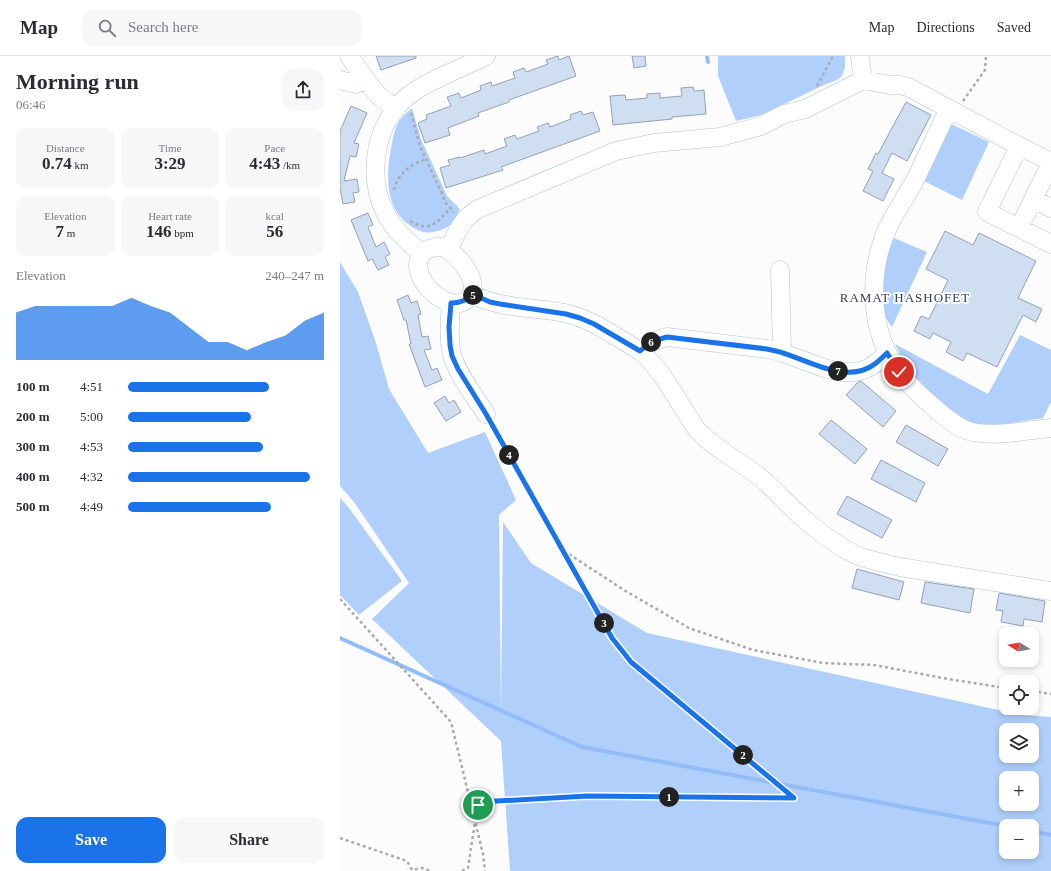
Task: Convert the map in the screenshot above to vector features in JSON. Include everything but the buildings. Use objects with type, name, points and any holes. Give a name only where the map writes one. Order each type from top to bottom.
[{"type":"street","points":[[349,56],[379,96],[401,103]]},
{"type":"street","points":[[422,254],[400,233],[387,217],[379,201],[375,171],[376,155],[380,139],[386,123],[401,103],[419,88],[486,56]]},
{"type":"street","points":[[860,56],[863,80]]},
{"type":"street","points":[[340,80],[356,84],[366,79]]},
{"type":"street","points":[[449,252],[455,234],[461,225],[469,215],[478,209],[616,151],[654,143],[720,137],[761,126],[784,114],[805,109],[863,80],[908,87],[1051,163],[1019,228]]},
{"type":"street","points":[[952,110],[886,231],[879,253],[876,271],[875,310],[879,332],[887,353],[899,372],[914,389],[956,425],[971,432],[1001,434],[1049,424]]},
{"type":"street","points":[[1019,146],[987,212],[1051,244]]},
{"type":"street","points":[[1033,199],[1051,208]]},
{"type":"street","points":[[436,247],[442,247],[449,252],[458,258],[471,276],[472,294],[465,301],[458,303],[444,301],[424,284],[420,276],[419,260],[422,254],[429,249],[436,247]]},
{"type":"street","points":[[780,270],[782,352]]},
{"type":"street","points":[[472,294],[490,302],[566,314],[580,318],[594,324],[640,351],[646,356],[662,376],[697,430],[704,438],[756,474],[814,527],[845,549],[876,562],[900,567],[1051,591]]},
{"type":"street","points":[[451,303],[449,327],[452,356],[458,369],[486,414]]},
{"type":"street","points":[[640,351],[651,342],[667,337],[782,352],[839,372],[851,372],[870,367],[887,353]]},
{"type":"path","points":[[805,109],[833,56]]},
{"type":"path","points":[[952,110],[984,70],[986,56]]},
{"type":"path","points":[[401,103],[443,196],[453,211],[451,216]]},
{"type":"path","points":[[393,196],[396,182],[406,169],[414,163],[426,159]]},
{"type":"path","points":[[408,220],[425,227],[433,225],[438,222],[450,208]]},
{"type":"path","points":[[471,803],[588,796],[794,798],[631,662],[612,638],[486,414]]},
{"type":"path","points":[[564,551],[624,590],[689,628],[753,650],[823,663],[874,665],[999,687]]},
{"type":"path","points":[[340,599],[451,722],[483,854],[485,871]]},
{"type":"path","points":[[1039,692],[1051,694]]},
{"type":"path","points":[[472,809],[477,807],[479,802]]},
{"type":"path","points":[[462,871],[468,868],[475,820]]},
{"type":"path","points":[[340,838],[407,861],[412,870],[422,868],[430,871]]},
{"type":"shaded area","points":[[718,56],[845,56],[845,67],[842,76],[837,80],[761,115],[736,121],[718,76]]},
{"type":"shaded area","points":[[412,108],[421,139],[447,196],[460,209],[450,225],[444,229],[433,232],[423,232],[417,230],[400,217],[391,198],[389,187],[388,176],[390,154],[394,132],[400,119]]},
{"type":"shaded area","points":[[951,124],[989,142],[962,200],[924,181]]},
{"type":"shaded area","points":[[894,238],[927,252],[892,327],[885,317],[882,290],[885,262]]},
{"type":"shaded area","points":[[340,262],[358,292],[376,343],[389,389],[428,453],[485,432],[516,500],[499,515],[501,712],[503,522],[531,563],[647,633],[999,710],[999,715],[1051,717],[1051,871],[510,871],[501,741],[372,619],[409,583],[354,502],[340,486]]},
{"type":"shaded area","points":[[1020,335],[1051,350],[1051,402],[1043,418],[986,427],[963,420],[924,389],[906,367],[895,344],[988,394]]},
{"type":"shaded area","points":[[340,498],[349,508],[402,581],[359,615],[340,595]]},
{"type":"waterway","points":[[707,56],[708,62]]},
{"type":"waterway","points":[[340,638],[582,747],[999,825]]},
{"type":"waterway","points":[[1039,832],[1051,835]]},
{"type":"district","name":"RAMAT HASHOFET","points":[[905,297]]},
{"type":"route","points":[[478,805],[479,802],[588,796],[794,798],[631,662],[612,638],[486,414],[458,369],[452,356],[450,345],[449,327],[451,303],[465,301],[472,294],[490,302],[566,314],[594,324],[640,351],[651,342],[667,337],[782,352],[839,372],[851,372],[870,367],[887,353],[899,372]]}]
